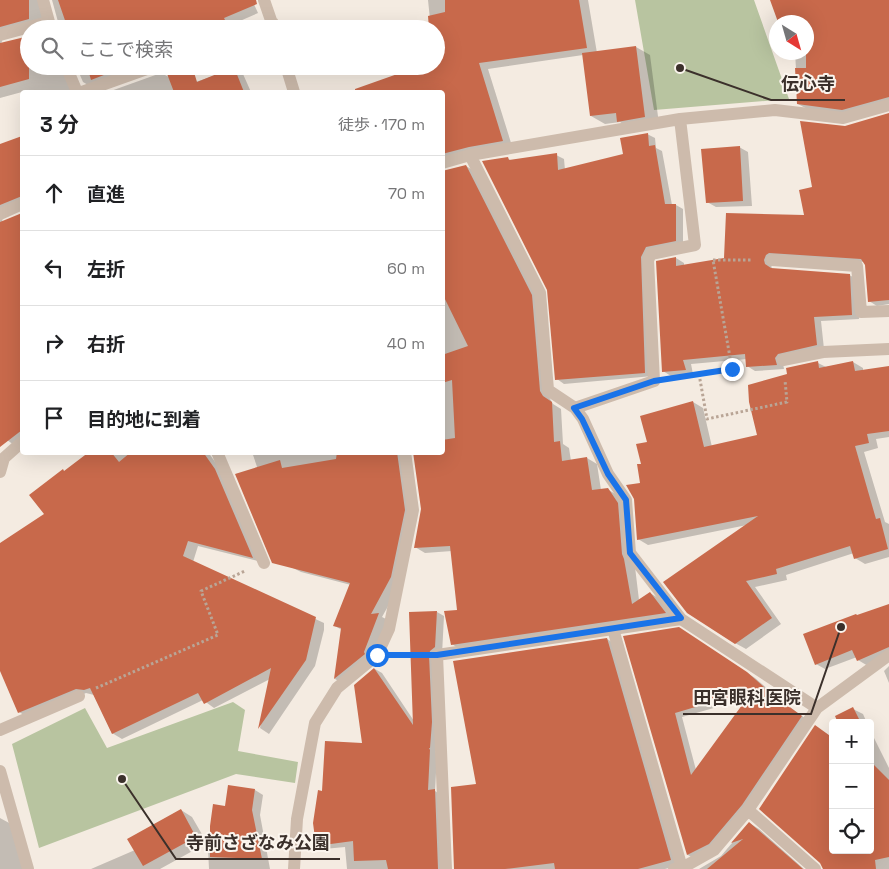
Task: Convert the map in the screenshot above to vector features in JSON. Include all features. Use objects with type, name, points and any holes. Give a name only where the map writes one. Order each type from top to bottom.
[{"type":"street","points":[[43,0],[48,20]]},
{"type":"street","points":[[264,0],[272,20]]},
{"type":"street","points":[[0,35],[20,31]]},
{"type":"street","points":[[70,75],[76,90]]},
{"type":"street","points":[[88,90],[130,75]]},
{"type":"street","points":[[289,75],[293,90]]},
{"type":"street","points":[[445,162],[470,154],[680,119],[775,110],[843,118],[889,105]]},
{"type":"street","points":[[574,408],[654,381],[648,260],[651,254],[695,246],[680,119]]},
{"type":"street","points":[[470,154],[540,293],[548,390],[574,408],[582,419],[608,474],[626,500],[630,553],[681,618],[817,708]]},
{"type":"street","points":[[0,214],[20,205]]},
{"type":"street","points":[[772,260],[857,266],[861,312],[889,311]]},
{"type":"street","points":[[783,360],[823,352],[889,349]]},
{"type":"street","points":[[0,472],[2,455],[20,443]]},
{"type":"street","points":[[218,455],[264,563]]},
{"type":"street","points":[[294,869],[297,819],[315,723],[337,688],[377,655],[389,629],[413,510],[405,455]]},
{"type":"street","points":[[446,869],[437,655],[681,618]]},
{"type":"street","points":[[613,629],[685,867],[714,850],[748,810],[817,708],[889,655]]},
{"type":"street","points":[[0,730],[79,696]]},
{"type":"street","points":[[0,770],[28,869]]},
{"type":"street","points":[[748,810],[815,869]]},
{"type":"path","points":[[695,246],[713,260],[772,260]]},
{"type":"path","points":[[654,381],[732,369],[713,260]]},
{"type":"path","points":[[699,374],[707,419],[787,402],[783,360]]},
{"type":"path","points":[[79,696],[218,635],[201,591],[264,563]]},
{"type":"path","points":[[377,655],[437,655]]},
{"type":"green space","points":[[635,0],[754,0],[769,42],[769,60],[775,60],[789,99],[654,110]]},
{"type":"green space","points":[[233,702],[245,710],[238,751],[298,762],[295,783],[236,774],[39,848],[12,744],[85,708],[107,748]]},
{"type":"building","points":[[0,0],[29,0],[29,19],[0,27]]},
{"type":"building","points":[[58,0],[256,0],[257,4],[224,18],[225,20],[65,20]]},
{"type":"building","points":[[445,0],[579,0],[587,48],[479,63],[503,141],[445,153],[445,90],[355,89],[395,75],[445,75],[445,20],[428,20],[428,16],[445,12]]},
{"type":"building","points":[[770,0],[889,0],[889,97],[842,110],[797,104],[795,68],[806,68],[806,60],[814,60],[814,15],[775,15]]},
{"type":"building","points":[[20,38],[20,75],[29,75],[29,79],[0,87],[0,43]]},
{"type":"building","points":[[636,46],[645,117],[617,122],[616,113],[590,116],[582,53]]},
{"type":"building","points":[[90,75],[104,75],[91,80]]},
{"type":"building","points":[[167,75],[195,75],[197,82],[214,75],[237,75],[243,90],[173,90]]},
{"type":"building","points":[[889,113],[889,300],[868,302],[865,265],[861,259],[769,253],[764,260],[765,264],[771,268],[850,274],[852,315],[814,317],[817,345],[778,354],[775,358],[777,365],[746,367],[745,354],[683,360],[686,370],[662,372],[656,261],[676,257],[676,266],[724,258],[726,213],[804,215],[799,190],[812,187],[800,121],[845,126]]},
{"type":"building","points":[[648,133],[649,146],[655,145],[665,204],[676,204],[676,241],[646,247],[641,257],[645,373],[555,380],[547,290],[482,161],[508,157],[509,160],[557,153],[558,170],[623,154],[620,138]]},
{"type":"building","points":[[20,137],[20,197],[0,205],[0,144]]},
{"type":"building","points":[[740,146],[743,201],[706,203],[701,149]]},
{"type":"building","points":[[466,165],[532,295],[540,391],[543,396],[552,402],[554,442],[560,441],[562,461],[587,457],[592,490],[608,488],[618,503],[622,554],[632,604],[650,592],[666,613],[451,645],[444,611],[457,610],[450,546],[414,548],[421,509],[413,455],[445,455],[445,440],[455,438],[452,380],[445,382],[445,354],[468,346],[445,299],[445,170]]},
{"type":"building","points":[[20,214],[20,432],[0,447],[0,222]]},
{"type":"building","points":[[818,361],[819,368],[853,361],[855,371],[889,366],[889,431],[867,434],[869,443],[855,446],[876,519],[880,518],[888,549],[854,559],[850,546],[776,569],[777,574],[746,581],[772,618],[735,644],[687,613],[663,582],[758,516],[637,540],[634,499],[626,485],[640,483],[637,464],[641,464],[636,444],[647,442],[640,416],[693,401],[704,447],[757,435],[749,402],[748,385],[787,374],[786,368]]},
{"type":"building","points":[[85,455],[113,455],[119,462],[127,455],[205,455],[215,469],[253,558],[188,541],[183,556],[316,617],[306,660],[258,729],[271,668],[204,704],[198,693],[112,734],[90,688],[84,690],[76,689],[18,713],[0,671],[0,543],[44,514],[29,495],[63,469],[64,471]]},
{"type":"building","points":[[337,455],[397,455],[405,510],[391,577],[371,614],[379,613],[364,652],[365,654],[334,679],[341,628],[333,626],[350,583],[272,563],[235,474],[280,460],[282,468],[336,459]]},
{"type":"building","points":[[889,604],[889,647],[857,661],[852,650],[815,665],[803,634]]},
{"type":"building","points":[[437,611],[435,647],[430,651],[429,655],[432,722],[428,790],[435,789],[438,869],[388,869],[386,860],[354,861],[353,841],[316,846],[313,823],[318,790],[322,791],[325,741],[362,743],[354,685],[374,668],[413,725],[409,612]]},
{"type":"building","points":[[679,627],[747,672],[764,687],[762,687],[802,716],[742,805],[709,844],[687,855],[623,636]],"holes":[[[753,690],[691,775],[675,713]]]},
{"type":"building","points":[[607,638],[671,860],[638,869],[555,869],[554,863],[505,869],[454,869],[451,787],[476,784],[453,661]]},
{"type":"building","points":[[853,707],[859,719],[836,719],[835,716]]},
{"type":"building","points":[[815,725],[829,735],[829,854],[874,854],[874,765],[889,780],[889,857],[875,860],[876,869],[823,869],[820,863],[759,809]]},
{"type":"building","points":[[228,785],[255,789],[252,810],[262,859],[210,857],[210,826],[213,804],[225,806]]},
{"type":"building","points":[[181,809],[196,837],[143,866],[127,839]]},
{"type":"building","points":[[749,822],[803,869],[707,869],[743,839],[731,843]]},
{"type":"place","name":"伝心寺","points":[[680,68]]},
{"type":"place","name":"田宮眼科医院","points":[[841,627]]},
{"type":"place","name":"寺前さざなみ公園","points":[[122,779]]},
{"type":"route","points":[[377,655],[437,655],[681,618],[630,553],[626,500],[608,474],[582,419],[574,408],[654,381],[732,369]]}]
